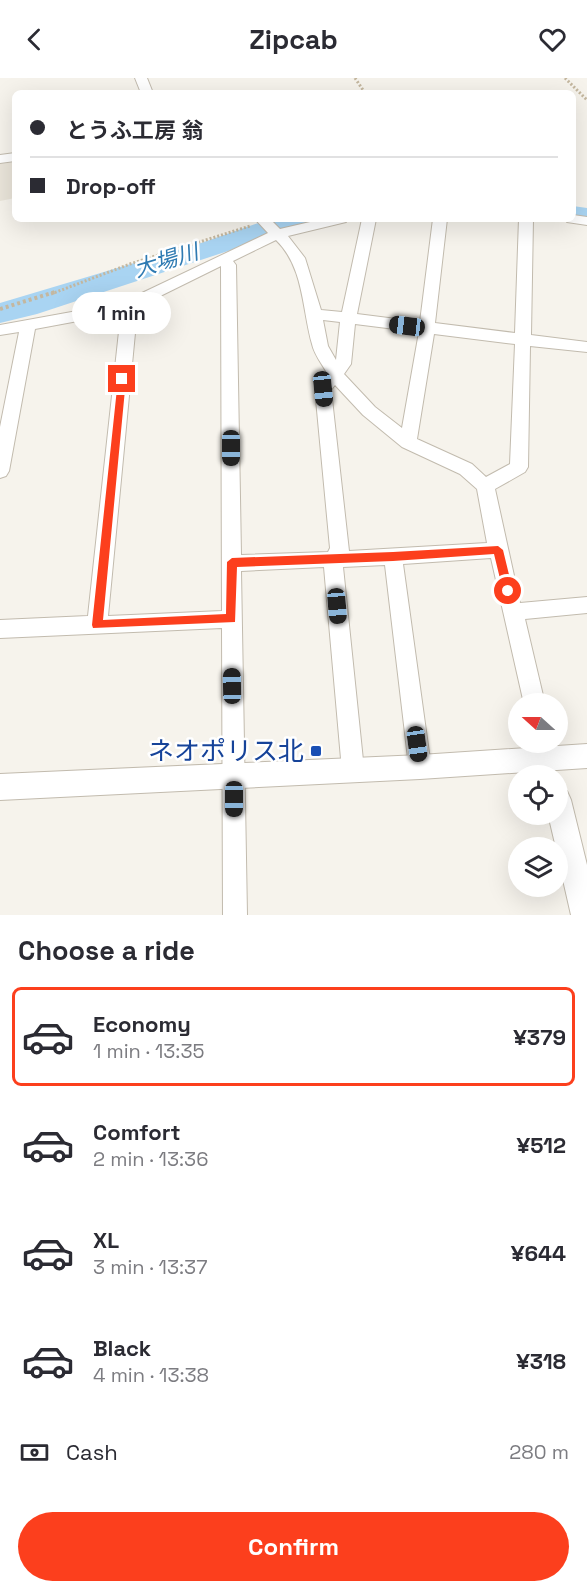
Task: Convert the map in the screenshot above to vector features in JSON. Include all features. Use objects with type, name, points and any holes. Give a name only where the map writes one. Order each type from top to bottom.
[{"type":"street","points":[[0,330],[28,327],[125,307],[222,260],[269,225],[305,222]]},
{"type":"street","points":[[353,770],[333,559],[340,550],[323,389],[343,364],[348,319],[368,222]]},
{"type":"street","points":[[408,442],[427,328],[440,222]]},
{"type":"street","points":[[485,486],[519,467],[526,222]]},
{"type":"street","points":[[269,225],[298,258],[314,314],[320,346],[336,375],[369,411],[408,442],[466,470],[485,486],[532,693]]},
{"type":"street","points":[[222,260],[229,265],[235,915]]},
{"type":"street","points":[[97,625],[129,312],[125,307]]},
{"type":"street","points":[[314,314],[587,347]]},
{"type":"street","points":[[0,471],[28,327]]},
{"type":"street","points":[[232,562],[393,557],[498,550]]},
{"type":"street","points":[[393,557],[420,767]]},
{"type":"street","points":[[513,612],[587,605]]},
{"type":"street","points":[[0,629],[231,619]]},
{"type":"street","points":[[0,787],[420,767],[587,756]]},
{"type":"street","points":[[564,825],[585,915]]},
{"type":"path","points":[[565,78],[587,100]]},
{"type":"path","points":[[0,309],[47,295],[130,264],[269,225]]},
{"type":"shaded area","points":[[12,162],[12,199],[0,201],[0,164]]},
{"type":"waterway","name":"大場川","points":[[576,214],[587,216]]},
{"type":"waterway","name":"大場川","points":[[0,313],[27,307],[87,286],[211,249],[288,222]]},
{"type":"place","name":"ネオポリス北","points":[[316,751]]},
{"type":"route","points":[[122,379],[97,625],[231,619],[232,562],[393,557],[498,550],[508,591]]}]
